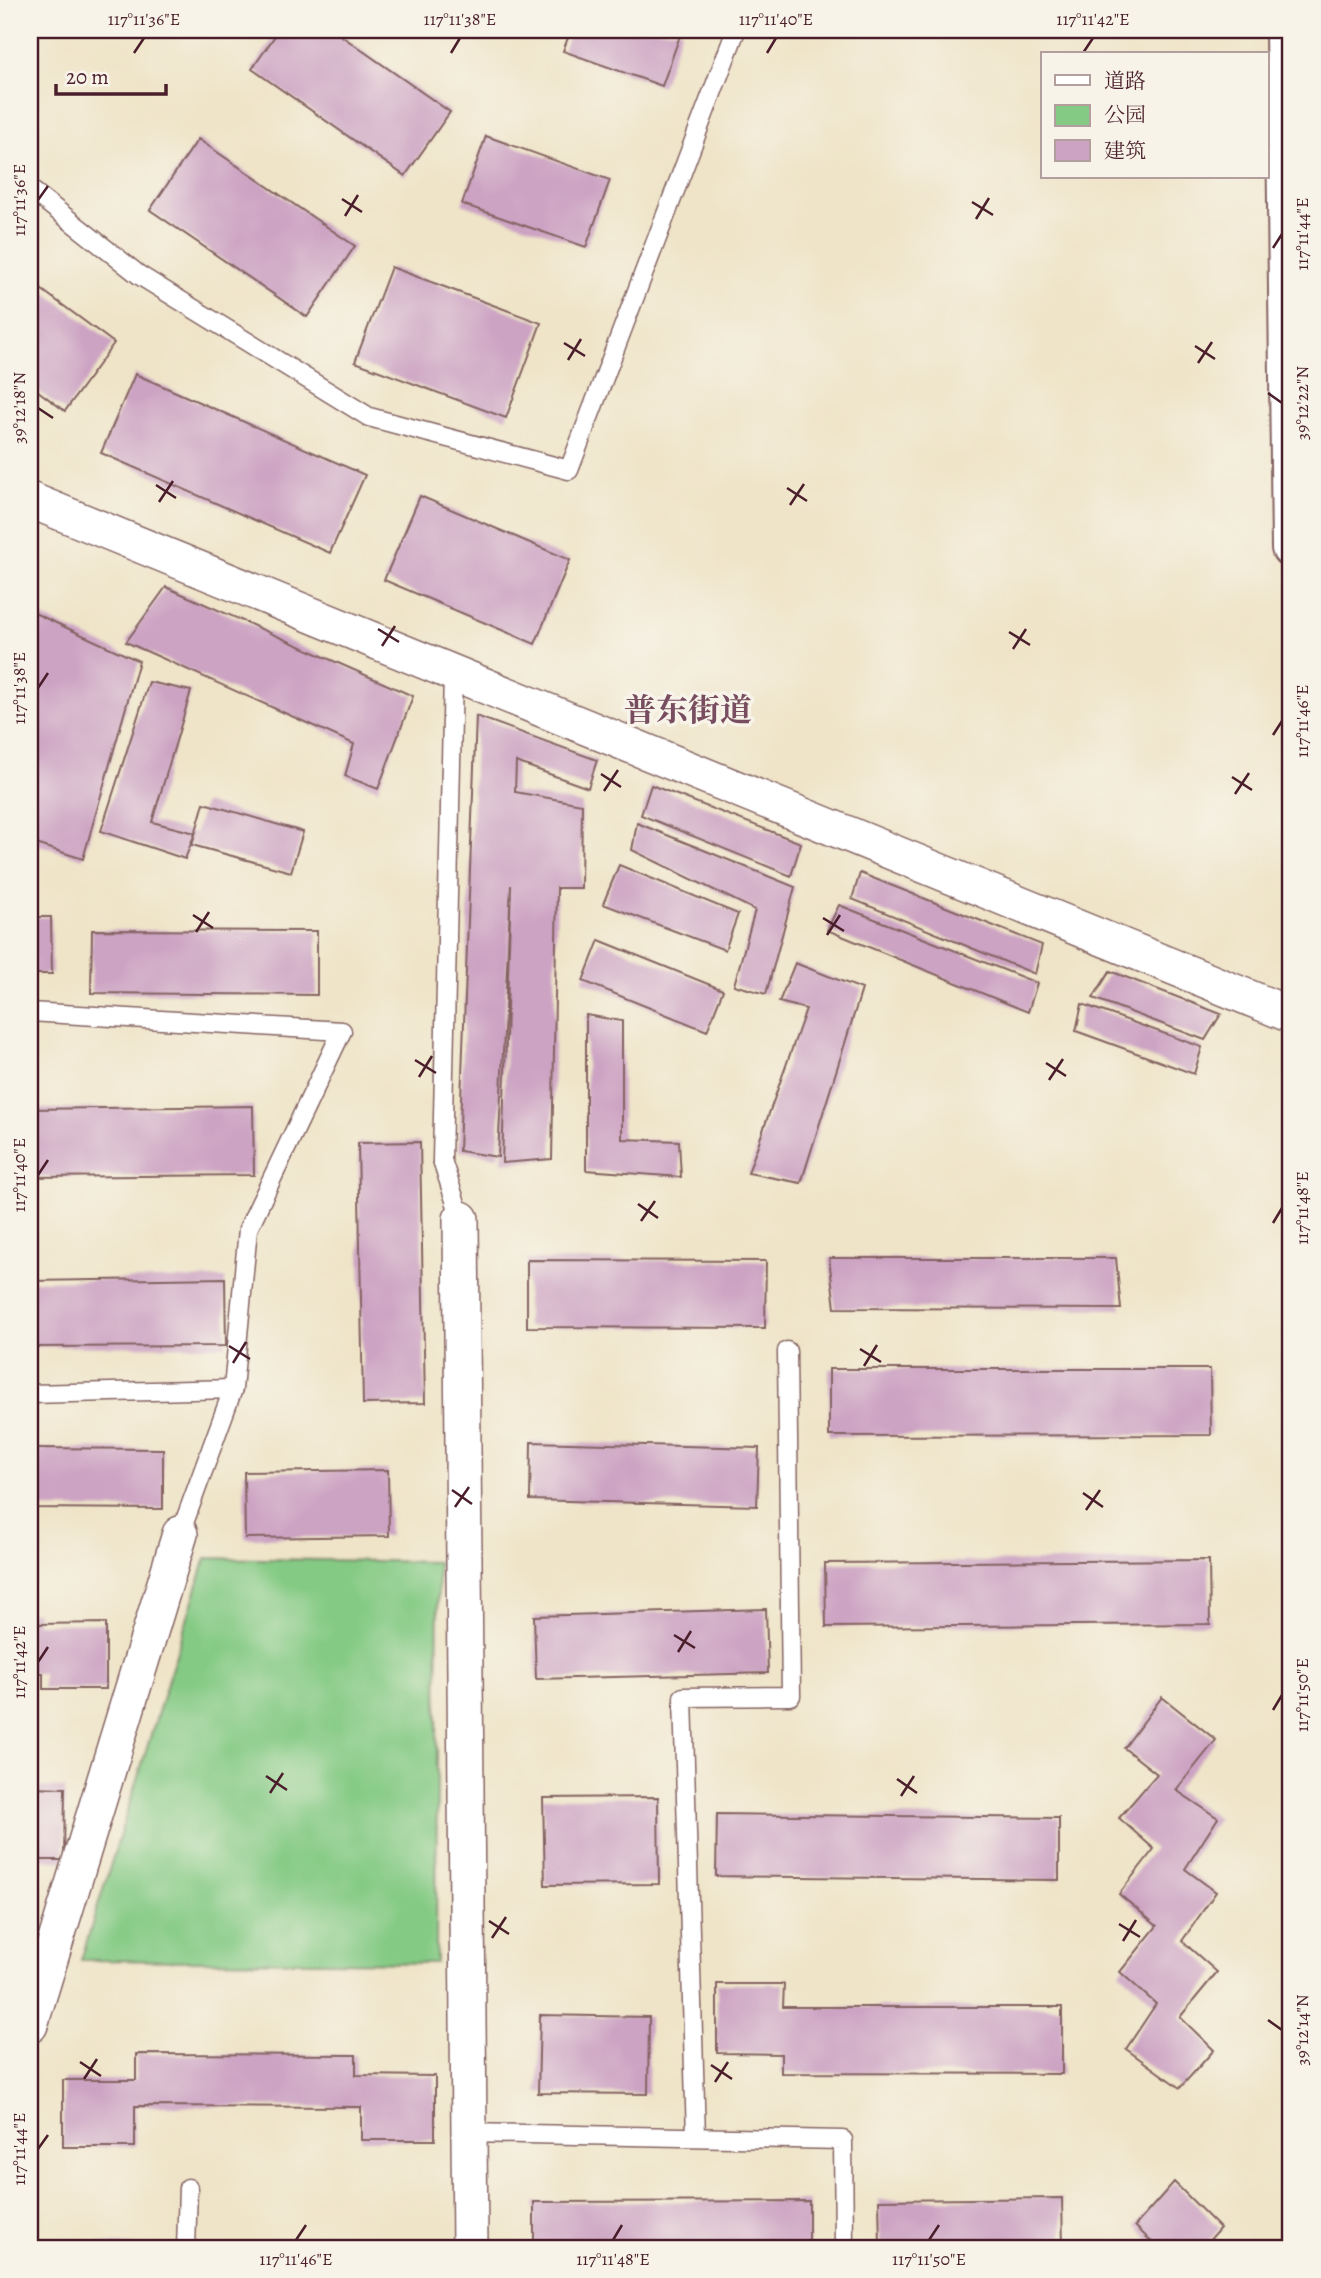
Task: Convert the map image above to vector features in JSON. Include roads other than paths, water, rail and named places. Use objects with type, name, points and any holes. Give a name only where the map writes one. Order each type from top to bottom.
[{"type":"main road","points":[[1285,30],[1291,548]]},
{"type":"street","points":[[30,500],[1291,1015]]},
{"type":"street","points":[[461,1219],[470,2248]]},
{"type":"street","points":[[30,2025],[180,1534]]},
{"type":"lane","points":[[30,189],[139,275],[369,417],[569,470],[736,30]]},
{"type":"lane","points":[[453,674],[442,1160],[461,1219]]},
{"type":"lane","points":[[30,1012],[342,1031],[248,1229],[233,1389],[180,1534]]},
{"type":"lane","points":[[696,2137],[683,1697],[791,1696],[787,1351]]},
{"type":"lane","points":[[30,1394],[233,1389]]},
{"type":"lane","points":[[468,2133],[843,2140],[844,2248]]},
{"type":"lane","points":[[186,2248],[188,2188]]},
{"type":"district","name":"普东街道","points":[[688,710]]}]
